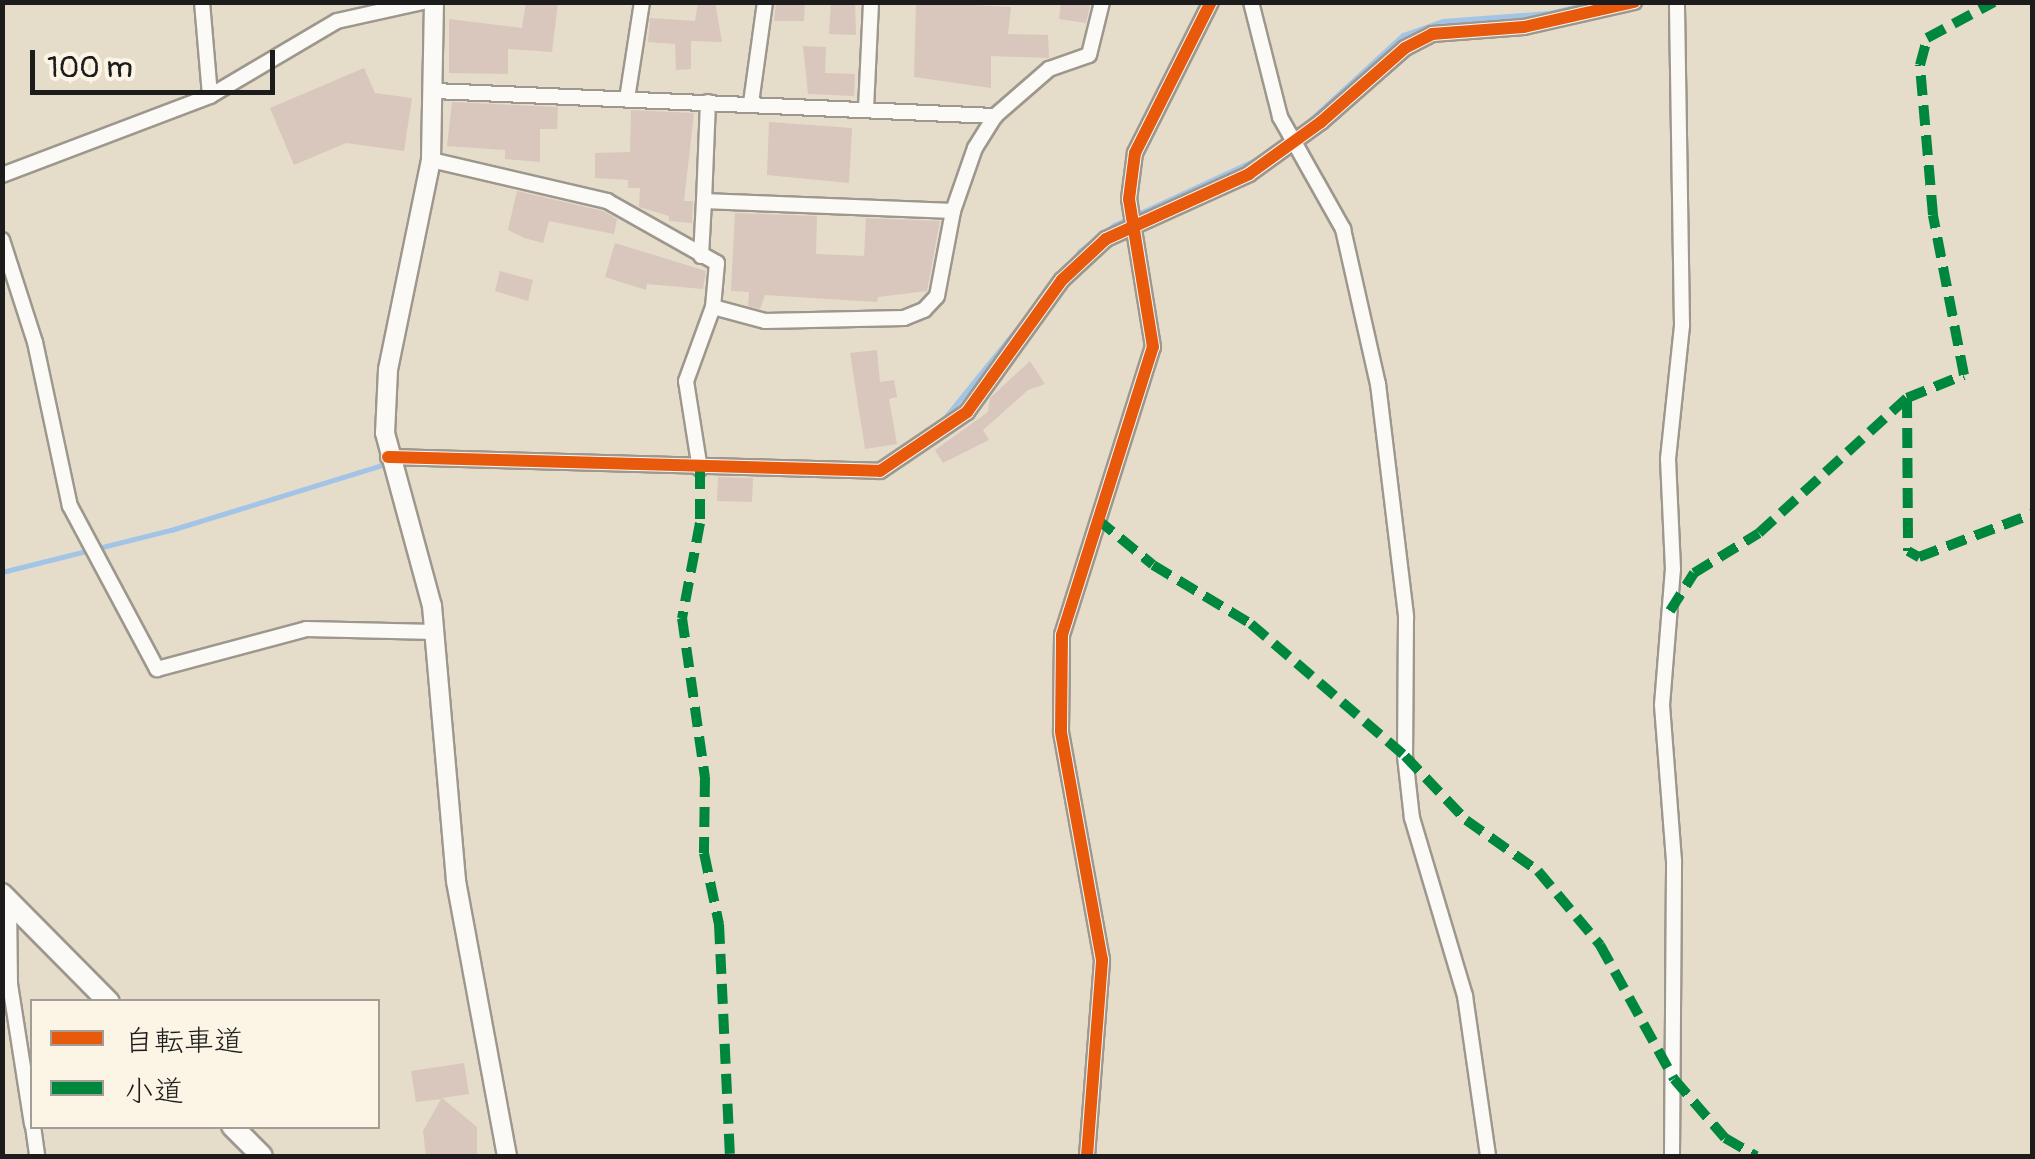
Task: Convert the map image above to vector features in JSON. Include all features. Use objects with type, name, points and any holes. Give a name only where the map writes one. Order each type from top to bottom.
[{"type":"main road","points":[[6,898],[105,999]]},
{"type":"main road","points":[[235,1129],[262,1156]]},
{"type":"street","points":[[202,2],[210,96]]},
{"type":"street","points":[[2,175],[210,96],[337,21],[422,2]]},
{"type":"street","points":[[434,2],[431,160],[388,370],[388,457],[421,556],[435,632],[456,881],[507,1156]]},
{"type":"street","points":[[627,99],[642,2]]},
{"type":"street","points":[[750,103],[765,2]]},
{"type":"street","points":[[866,108],[870,2]]},
{"type":"street","points":[[714,307],[766,321],[904,318],[937,296],[954,211],[975,148],[995,116],[1048,68],[1089,55],[1102,2]]},
{"type":"street","points":[[1086,1156],[1102,960],[1061,731],[1059,663],[1070,601],[1153,348],[1133,226],[1131,173],[1142,131],[1210,2]]},
{"type":"street","points":[[1251,2],[1280,116],[1343,229],[1378,384],[1406,617],[1405,756],[1412,818],[1465,996],[1488,1156]]},
{"type":"street","points":[[388,457],[848,474],[880,471],[904,459],[966,412],[1062,280],[1106,239],[1249,174],[1293,144],[1404,48],[1432,34],[1524,27],[1634,2]]},
{"type":"street","points":[[1672,1156],[1674,860],[1662,705],[1673,569],[1668,460],[1682,325],[1677,2]]},
{"type":"street","points":[[435,91],[995,116]]},
{"type":"street","points":[[701,256],[708,102]]},
{"type":"street","points":[[431,160],[607,201],[717,263],[714,307],[686,381],[700,469]]},
{"type":"street","points":[[704,200],[954,211]]},
{"type":"street","points":[[2,240],[36,342],[70,506],[157,670],[306,629],[435,632]]},
{"type":"street","points":[[6,898],[10,984],[30,1107]]},
{"type":"street","points":[[34,1129],[37,1156]]},
{"type":"building","points":[[526,2],[558,2],[552,52],[508,49],[508,74],[449,73],[449,19],[522,28]]},
{"type":"building","points":[[698,2],[715,2],[722,42],[691,41],[691,69],[676,70],[675,44],[648,42],[650,18],[695,21]]},
{"type":"building","points":[[776,2],[805,2],[804,21],[774,21]]},
{"type":"building","points":[[831,2],[855,2],[856,35],[829,34]]},
{"type":"building","points":[[916,2],[1011,7],[1008,34],[1048,35],[1049,58],[991,56],[991,88],[914,77]]},
{"type":"building","points":[[1061,2],[1090,5],[1086,23],[1059,19]]},
{"type":"building","points":[[803,46],[826,47],[825,73],[855,74],[854,96],[808,94]]},
{"type":"building","points":[[364,68],[375,93],[412,98],[404,151],[346,143],[294,165],[270,108]]},
{"type":"building","points":[[452,102],[558,107],[557,129],[540,129],[540,162],[505,159],[505,150],[447,146]]},
{"type":"building","points":[[631,110],[694,113],[684,201],[693,201],[692,223],[669,221],[669,216],[639,207],[640,188],[628,188],[628,180],[595,178],[595,153],[630,152]]},
{"type":"building","points":[[769,122],[852,128],[849,183],[767,175]]},
{"type":"building","points":[[517,191],[603,211],[617,219],[614,234],[549,221],[543,243],[524,238],[508,230]]},
{"type":"building","points":[[735,213],[817,216],[816,254],[864,256],[866,218],[940,221],[927,291],[878,297],[877,302],[765,295],[760,309],[748,306],[749,292],[731,291]]},
{"type":"building","points":[[615,243],[706,271],[703,289],[647,284],[646,290],[605,277]]},
{"type":"building","points":[[500,271],[533,280],[528,301],[495,291]]},
{"type":"building","points":[[877,350],[880,382],[894,380],[897,397],[889,399],[897,444],[865,449],[850,353]]},
{"type":"building","points":[[1030,361],[1045,384],[1028,390],[983,430],[989,440],[943,463],[935,450],[988,412],[990,398]]},
{"type":"building","points":[[718,477],[753,478],[752,502],[717,501]]},
{"type":"building","points":[[464,1063],[469,1094],[442,1098],[477,1127],[477,1156],[426,1156],[423,1131],[441,1099],[416,1102],[411,1071]]},
{"type":"waterway","points":[[1299,130],[1403,35],[1443,21],[1550,13],[1594,2]]},
{"type":"waterway","points":[[943,420],[1080,251],[1114,225],[1262,157]]},
{"type":"waterway","points":[[2,572],[171,530],[389,463]]},
{"type":"marked path","points":[[1670,611],[1694,573],[1759,533],[1907,398],[1964,375],[1933,215],[1920,65],[1927,38],[1994,2]]},
{"type":"marked path","points":[[1907,398],[1908,551],[1919,557],[2032,514]]},
{"type":"marked path","points":[[700,469],[700,523],[682,618],[705,777],[704,853],[719,924],[730,1156]]},
{"type":"marked path","points":[[1097,519],[1153,565],[1251,624],[1405,756],[1466,820],[1538,871],[1600,945],[1674,1079],[1725,1138],[1756,1156]]},
{"type":"cycle path","points":[[1087,1156],[1102,960],[1061,731],[1062,635],[1153,347],[1129,199],[1135,153],[1211,2]]},
{"type":"cycle path","points":[[388,457],[880,471],[967,412],[1062,280],[1106,239],[1249,174],[1321,122],[1405,48],[1432,34],[1524,27],[1634,2]]}]
